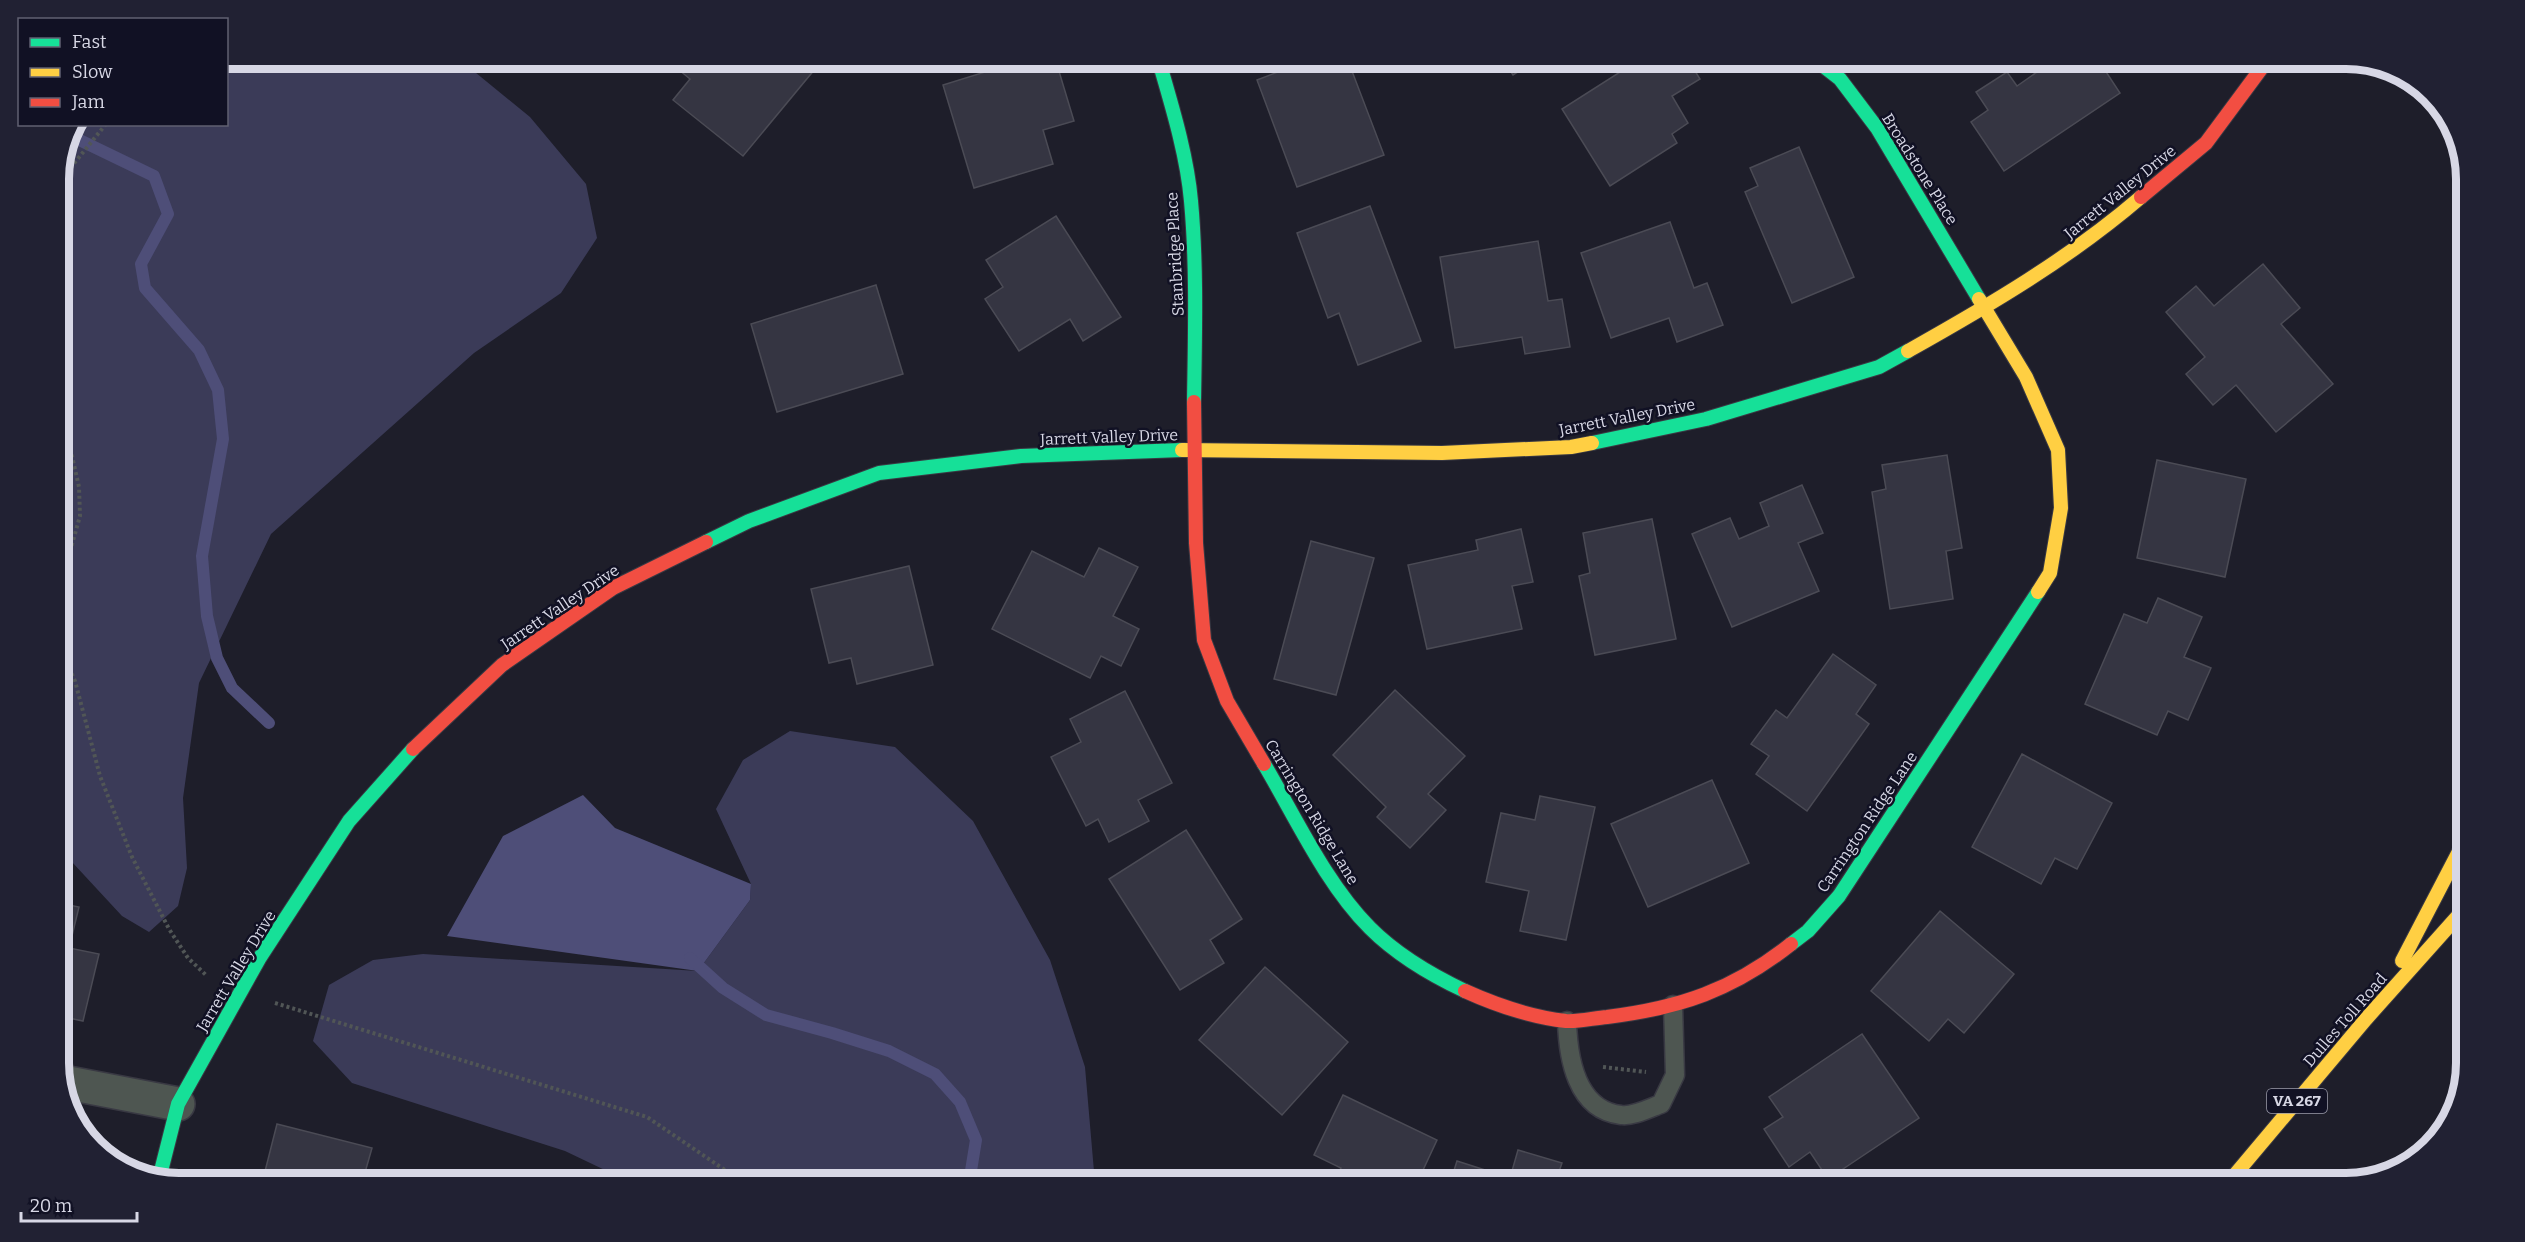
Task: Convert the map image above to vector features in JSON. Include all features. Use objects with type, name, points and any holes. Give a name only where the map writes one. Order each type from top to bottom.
[{"type":"main road","name":"Stanbridge Place","points":[[1161,69],[1173,109],[1191,199],[1196,306],[1193,450]]},
{"type":"main road","name":"Broadstone Place","points":[[1827,69],[1840,79],[1876,128],[1985,308]]},
{"type":"main road","name":"Jarrett Valley Drive","points":[[161,1171],[178,1104],[240,992],[349,821],[423,738],[502,665],[614,588],[749,521],[879,473],[1021,456],[1193,450],[1442,453],[1571,447],[1706,419],[1879,367],[1985,308],[2098,234],[2206,143],[2261,69]]},
{"type":"main road","name":"Carrington Ridge Lane","points":[[1193,450],[1196,543],[1204,640],[1227,701],[1338,890],[1370,928],[1401,955],[1440,979],[1495,1005],[1568,1021],[1647,1012],[1704,996],[1761,968],[1808,931],[1839,896],[2050,573],[2061,508],[2058,450],[2026,377],[1985,308]]},
{"type":"main road","points":[[2366,1019],[2389,984],[2456,857]]},
{"type":"main road","name":"Dulles Toll Road","points":[[2237,1173],[2366,1019],[2456,918]]},
{"type":"street","points":[[71,1084],[178,1104]]},
{"type":"lane","points":[[1568,1021],[1568,1041],[1575,1078],[1595,1107],[1622,1116],[1661,1104],[1676,1075],[1672,1005]]},
{"type":"path","points":[[69,169],[104,126]]},
{"type":"path","points":[[69,447],[79,487],[80,516],[69,555]]},
{"type":"path","points":[[69,668],[75,681],[100,776],[132,857],[169,929],[188,958],[208,977],[240,992],[647,1117],[728,1173]]},
{"type":"path","points":[[1572,1064],[1676,1075]]},
{"type":"shaded area","points":[[228,69],[471,69],[530,117],[586,184],[597,238],[561,293],[474,353],[271,534],[199,683],[183,798],[187,868],[178,906],[149,932],[122,916],[69,859],[69,172],[77,137],[83,126],[228,126]]},
{"type":"shaded area","points":[[790,731],[895,747],[973,821],[1050,960],[1085,1067],[1094,1173],[611,1173],[565,1151],[352,1083],[313,1041],[329,985],[373,960],[423,954],[698,971],[750,900],[751,884],[716,809],[743,760]]},
{"type":"shaded area","points":[[583,795],[615,828],[751,884],[750,900],[698,971],[447,936],[503,836]]},
{"type":"building","points":[[678,69],[815,69],[743,156],[673,100],[690,79]]},
{"type":"building","points":[[995,69],[1058,69],[1074,121],[1043,130],[1053,164],[974,188],[943,85]]},
{"type":"building","points":[[1286,69],[1351,69],[1384,155],[1297,187],[1257,80]]},
{"type":"building","points":[[1509,69],[1523,69],[1513,75]]},
{"type":"building","points":[[1625,69],[1694,69],[1700,79],[1672,96],[1688,123],[1672,134],[1677,143],[1610,186],[1562,109]]},
{"type":"building","points":[[2041,69],[2104,69],[2120,93],[2004,171],[1971,122],[1988,110],[1976,92],[2007,72],[2017,86]]},
{"type":"building","points":[[1799,147],[1854,277],[1792,303],[1745,192],[1758,186],[1750,168]]},
{"type":"building","points":[[1370,206],[1421,341],[1358,365],[1339,313],[1328,318],[1297,233]]},
{"type":"building","points":[[1056,216],[1121,317],[1083,341],[1070,319],[1019,351],[985,299],[1003,287],[986,260]]},
{"type":"building","points":[[1670,222],[1694,288],[1707,283],[1723,325],[1677,342],[1669,318],[1611,338],[1581,253]]},
{"type":"building","points":[[1538,241],[1548,301],[1562,299],[1570,347],[1525,354],[1522,337],[1455,348],[1440,257]]},
{"type":"building","points":[[2263,264],[2300,308],[2281,324],[2333,384],[2276,432],[2236,385],[2213,405],[2186,374],[2205,357],[2166,312],[2196,286],[2214,306]]},
{"type":"building","points":[[876,285],[903,374],[777,412],[751,324]]},
{"type":"building","points":[[1947,455],[1962,548],[1946,551],[1953,599],[1890,609],[1872,492],[1886,489],[1882,465]]},
{"type":"building","points":[[2157,460],[2246,479],[2225,577],[2137,558]]},
{"type":"building","points":[[1802,485],[1823,533],[1798,543],[1819,591],[1732,627],[1692,534],[1730,518],[1739,539],[1769,526],[1760,503]]},
{"type":"building","points":[[1652,519],[1676,639],[1595,655],[1579,576],[1590,573],[1583,533]]},
{"type":"building","points":[[1521,529],[1533,582],[1512,586],[1522,629],[1427,649],[1408,565],[1478,550],[1476,540]]},
{"type":"building","points":[[1311,541],[1374,558],[1336,695],[1274,679]]},
{"type":"building","points":[[1099,548],[1138,567],[1113,616],[1139,629],[1121,666],[1101,656],[1090,678],[992,629],[1032,551],[1084,577]]},
{"type":"building","points":[[909,566],[933,665],[857,684],[851,658],[829,663],[811,589]]},
{"type":"building","points":[[2158,598],[2202,617],[2184,657],[2211,668],[2188,720],[2168,711],[2157,735],[2085,704],[2124,614],[2147,623]]},
{"type":"building","points":[[1833,654],[1876,685],[1856,714],[1869,724],[1807,811],[1756,774],[1769,756],[1751,744],[1776,710],[1787,718]]},
{"type":"building","points":[[1395,690],[1465,756],[1428,794],[1446,810],[1410,848],[1377,817],[1386,807],[1333,755]]},
{"type":"building","points":[[1125,691],[1172,783],[1138,800],[1149,821],[1109,842],[1098,819],[1086,826],[1051,757],[1081,742],[1070,719]]},
{"type":"building","points":[[2022,754],[2112,803],[2077,869],[2055,858],[2041,884],[1972,847]]},
{"type":"building","points":[[1712,780],[1749,863],[1648,907],[1611,824]]},
{"type":"building","points":[[1540,796],[1595,807],[1566,940],[1520,931],[1529,891],[1486,882],[1501,813],[1535,820]]},
{"type":"building","points":[[1186,830],[1242,919],[1210,940],[1224,963],[1180,990],[1109,879]]},
{"type":"building","points":[[69,905],[79,907],[69,948]]},
{"type":"building","points":[[1940,911],[2014,974],[1964,1033],[1948,1019],[1929,1041],[1871,991]]},
{"type":"building","points":[[69,948],[99,954],[83,1021],[69,1018]]},
{"type":"building","points":[[1265,967],[1348,1042],[1282,1115],[1199,1040]]},
{"type":"building","points":[[1862,1034],[1919,1118],[1837,1173],[1824,1173],[1810,1152],[1789,1167],[1764,1129],[1783,1117],[1769,1097]]},
{"type":"building","points":[[1343,1095],[1437,1140],[1422,1173],[1338,1173],[1341,1168],[1314,1155]]},
{"type":"building","points":[[277,1124],[372,1148],[365,1173],[265,1173]]},
{"type":"building","points":[[1518,1150],[1562,1163],[1558,1173],[1511,1173]]},
{"type":"building","points":[[1457,1161],[1494,1173],[1453,1173]]},
{"type":"waterway","points":[[77,139],[154,176],[168,214],[141,264],[145,288],[199,350],[218,390],[223,439],[202,556],[207,616],[217,658],[232,688],[269,723]]},
{"type":"waterway","points":[[690,958],[723,988],[766,1015],[889,1051],[935,1074],[960,1102],[976,1140],[971,1173]]},
{"type":"traffic: fast","points":[[1161,69],[1182,147],[1191,201],[1195,276],[1194,402]]},
{"type":"traffic: fast","points":[[1827,69],[1840,79],[1877,128],[1979,299]]},
{"type":"traffic: fast","points":[[1592,443],[1706,419],[1879,367],[1908,351]]},
{"type":"traffic: fast","points":[[706,542],[749,521],[879,473],[1021,456],[1182,450]]},
{"type":"traffic: fast","points":[[1791,944],[1808,931],[1839,896],[2038,592]]},
{"type":"traffic: fast","points":[[161,1171],[178,1104],[259,959],[349,821],[413,749]]},
{"type":"traffic: fast","points":[[1264,764],[1312,850],[1354,911],[1380,938],[1403,956],[1465,991]]},
{"type":"traffic: slow","points":[[1908,351],[2029,280],[2086,240],[2141,197]]},
{"type":"traffic: slow","points":[[1979,299],[2026,377],[2058,450],[2061,508],[2050,573],[2038,592]]},
{"type":"traffic: slow","points":[[1182,450],[1442,453],[1571,447],[1592,443]]},
{"type":"traffic: slow","points":[[2402,961],[2456,857]]},
{"type":"traffic: slow","points":[[2236,1173],[2366,1019],[2456,918]]},
{"type":"traffic: jam","points":[[2141,197],[2206,143],[2261,69]]},
{"type":"traffic: jam","points":[[1194,402],[1196,543],[1204,640],[1227,701],[1264,764]]},
{"type":"traffic: jam","points":[[413,749],[502,665],[613,588],[706,542]]},
{"type":"traffic: jam","points":[[1465,991],[1514,1010],[1540,1017],[1571,1021],[1607,1017],[1658,1008],[1705,994],[1748,974],[1791,944]]}]
